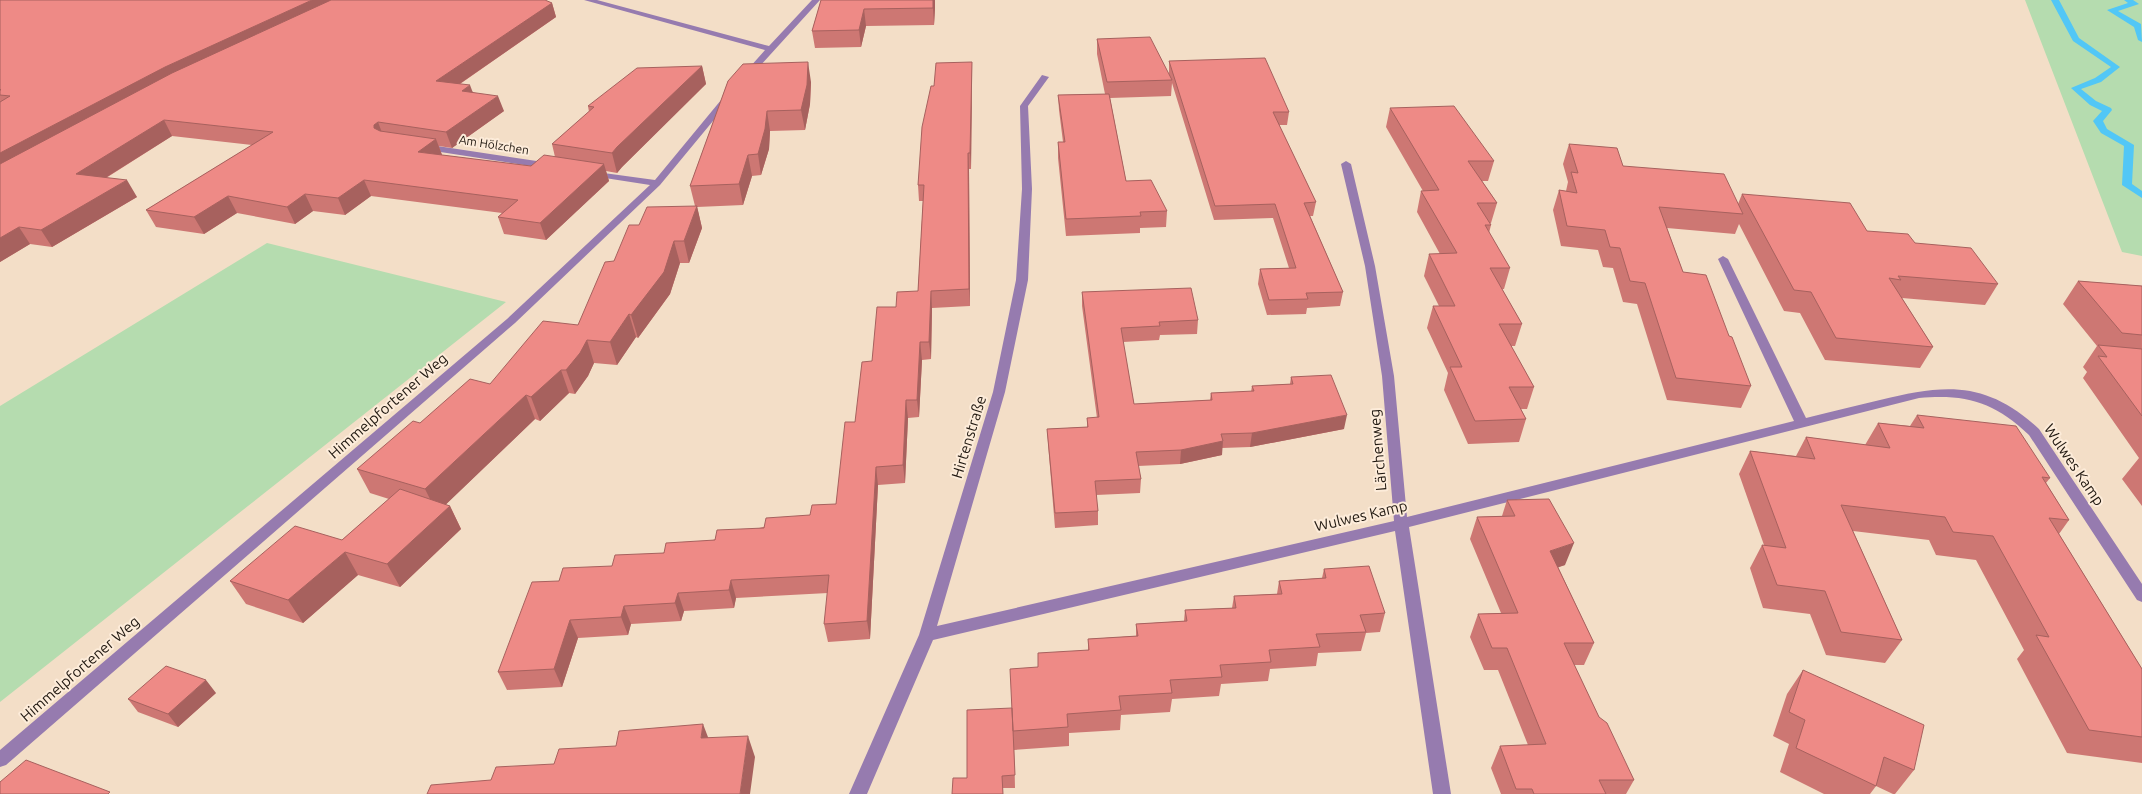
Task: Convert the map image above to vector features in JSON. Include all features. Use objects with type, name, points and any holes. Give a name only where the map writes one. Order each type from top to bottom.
[{"type":"street","points":[[588,0],[770,49]]},
{"type":"street","name":"Himmelpfortener Weg","points":[[0,760],[511,322],[657,182],[770,49],[816,0]]},
{"type":"street","name":"Hirtenstraße","points":[[858,794],[927,635],[999,392],[1022,280],[1027,189],[1024,106],[1045,77]]},
{"type":"street","name":"Am Hölzchen","points":[[416,146],[560,168]]},
{"type":"street","name":"Lärchenweg","points":[[1346,164],[1370,266],[1388,376],[1401,524],[1442,794]]},
{"type":"street","points":[[580,171],[657,182]]},
{"type":"street","points":[[1723,259],[1802,424]]},
{"type":"street","name":"Wulwes Kamp","points":[[927,635],[1401,524],[1919,394],[1939,392],[1976,395],[2004,407],[2034,432],[2142,596]]},
{"type":"green space","points":[[2025,0],[2142,0],[2142,256],[2122,252]]},
{"type":"green space","points":[[267,243],[506,302],[0,702],[0,406]]},
{"type":"building","points":[[0,0],[312,0],[165,67],[0,153],[0,102],[10,96],[0,95]]},
{"type":"building","points":[[331,0],[545,0],[552,3],[436,81],[470,85],[462,91],[498,96],[446,132],[378,122],[374,125],[374,128],[380,131],[436,139],[418,152],[531,166],[544,155],[604,164],[540,223],[498,217],[518,200],[364,180],[338,198],[305,194],[287,207],[228,196],[194,217],[146,210],[273,132],[164,120],[76,174],[127,180],[41,230],[19,227],[0,238],[0,164],[172,73]]},
{"type":"building","points":[[821,0],[933,0],[933,8],[864,9],[859,30],[812,31]]},
{"type":"building","points":[[1150,37],[1172,80],[1107,82],[1097,39]]},
{"type":"building","points":[[1265,58],[1289,112],[1273,112],[1316,202],[1304,203],[1343,292],[1306,293],[1308,299],[1269,300],[1260,269],[1296,268],[1275,204],[1215,206],[1169,61]]},
{"type":"building","points":[[808,62],[807,85],[801,110],[767,111],[765,129],[758,154],[748,155],[739,184],[690,186],[728,81],[743,64]]},
{"type":"building","points":[[972,62],[970,153],[968,153],[969,289],[931,291],[929,342],[920,342],[917,400],[906,400],[903,465],[876,467],[867,621],[824,624],[829,575],[731,580],[729,590],[678,593],[675,603],[624,606],[621,617],[570,620],[554,669],[498,672],[532,582],[559,581],[563,568],[612,566],[615,555],[664,553],[666,543],[715,540],[717,530],[764,528],[766,518],[810,515],[812,505],[836,504],[845,422],[855,422],[862,362],[872,361],[877,307],[896,307],[897,292],[918,291],[924,185],[918,185],[922,127],[931,86],[934,86],[936,63]]},
{"type":"building","points":[[702,66],[612,153],[552,144],[594,107],[588,106],[637,68]]},
{"type":"building","points":[[1109,94],[1126,181],[1151,180],[1167,211],[1140,212],[1141,216],[1066,219],[1058,142],[1065,142],[1058,95]]},
{"type":"building","points":[[1454,106],[1494,161],[1468,161],[1497,203],[1477,203],[1491,225],[1485,225],[1510,268],[1490,268],[1522,324],[1499,324],[1534,387],[1509,387],[1526,419],[1475,421],[1450,367],[1462,367],[1433,306],[1455,306],[1429,254],[1457,253],[1421,191],[1439,190],[1390,108]]},
{"type":"building","points":[[1569,144],[1617,148],[1623,166],[1724,174],[1743,214],[1659,207],[1683,272],[1706,275],[1729,336],[1732,337],[1751,386],[1676,378],[1645,283],[1630,281],[1620,248],[1610,247],[1605,230],[1567,226],[1559,190],[1577,193],[1571,172],[1578,173]]},
{"type":"building","points":[[1742,194],[1850,203],[1867,231],[1908,234],[1915,243],[1971,248],[1998,284],[1898,276],[1901,280],[1889,278],[1933,347],[1836,338],[1811,292],[1794,290]]},
{"type":"building","points":[[697,206],[684,241],[674,241],[664,272],[631,315],[629,314],[610,342],[587,340],[580,353],[566,370],[561,370],[531,397],[526,395],[425,489],[357,469],[413,421],[420,423],[470,379],[490,384],[543,321],[578,325],[605,262],[614,261],[629,225],[639,225],[647,207]]},
{"type":"building","points":[[2078,281],[2142,286],[2142,335],[2122,333]]},
{"type":"building","points":[[1191,288],[1198,320],[1159,322],[1160,326],[1121,328],[1134,404],[1212,400],[1211,393],[1254,391],[1252,386],[1293,384],[1291,377],[1331,375],[1347,415],[1252,433],[1221,434],[1223,441],[1181,450],[1136,452],[1141,479],[1095,481],[1098,511],[1055,513],[1047,429],[1088,427],[1087,418],[1099,417],[1082,292]]},
{"type":"building","points":[[2098,345],[2142,349],[2142,416],[2098,356],[2107,357]]},
{"type":"building","points":[[1917,415],[2016,426],[2050,478],[2042,477],[2069,520],[2049,518],[2142,669],[2142,737],[2089,730],[2036,635],[2049,637],[1993,536],[1953,532],[1945,517],[1841,505],[1902,640],[1841,632],[1825,591],[1777,585],[1762,545],[1786,548],[1750,451],[1815,459],[1806,437],[1890,448],[1878,423],[1924,428]]},
{"type":"building","points":[[400,489],[450,506],[387,564],[345,552],[288,600],[230,581],[295,526],[342,540]]},
{"type":"building","points":[[1549,499],[1574,543],[1550,551],[1594,643],[1564,643],[1599,717],[1607,723],[1634,780],[1599,780],[1606,794],[1534,794],[1532,789],[1516,789],[1500,746],[1546,744],[1507,648],[1492,648],[1478,614],[1518,613],[1477,517],[1515,516],[1507,500]]},
{"type":"building","points":[[1369,566],[1385,613],[1360,615],[1366,632],[1316,634],[1320,647],[1269,650],[1271,662],[1220,665],[1222,677],[1170,680],[1172,693],[1119,696],[1121,710],[1067,714],[1068,727],[1013,731],[1010,669],[1038,667],[1038,653],[1089,650],[1088,639],[1138,636],[1136,624],[1187,621],[1185,610],[1236,608],[1234,596],[1282,594],[1279,581],[1326,578],[1324,569]]},
{"type":"building","points":[[166,666],[206,680],[168,714],[128,699]]},
{"type":"building","points":[[1803,670],[1924,725],[1914,770],[1884,757],[1876,786],[1796,748],[1805,720],[1789,712]]},
{"type":"building","points":[[1012,708],[1015,775],[1002,776],[1003,794],[952,794],[953,778],[967,778],[967,710]]},
{"type":"building","points":[[703,724],[701,738],[748,736],[740,794],[427,794],[431,785],[491,780],[496,767],[554,764],[559,749],[616,746],[619,731]]},
{"type":"building","points":[[26,760],[110,792],[108,794],[0,794],[0,782]]},
{"type":"waterway","points":[[2055,0],[2076,39],[2116,67],[2098,80],[2075,88],[2093,103],[2108,110],[2098,121],[2104,131],[2129,145],[2127,185],[2142,195]]},
{"type":"waterway","points":[[2128,0],[2135,4],[2111,10],[2138,26],[2142,40]]}]
